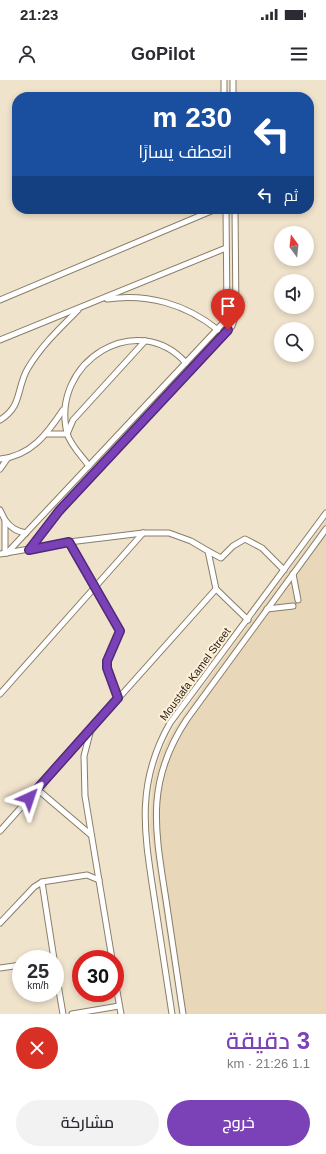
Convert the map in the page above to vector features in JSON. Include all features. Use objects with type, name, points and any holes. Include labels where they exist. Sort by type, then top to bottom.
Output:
[{"type":"street","points":[[224,80],[224,92]]},
{"type":"street","points":[[233,80],[233,92]]},
{"type":"street","points":[[0,300],[204,214]]},
{"type":"street","points":[[4,553],[26,533],[224,322],[227,313],[226,214]]},
{"type":"street","points":[[29,550],[59,511],[232,326],[236,315],[235,214]]},
{"type":"street","points":[[0,340],[226,248]]},
{"type":"street","points":[[97,301],[119,298],[141,298],[164,302],[185,309],[218,330]]},
{"type":"street","points":[[0,420],[9,415],[15,406],[27,370],[42,346],[80,307]]},
{"type":"street","points":[[0,459],[7,459],[15,456],[32,447],[48,434],[63,410],[69,386],[75,374],[94,355],[118,344],[145,341],[169,348],[186,363]]},
{"type":"street","points":[[67,434],[73,420],[145,341]]},
{"type":"street","points":[[63,410],[67,434],[89,466]]},
{"type":"street","points":[[48,434],[67,434]]},
{"type":"street","points":[[0,469],[7,459]]},
{"type":"street","points":[[0,510],[4,520],[10,527],[17,531],[26,533]]},
{"type":"street","name":"Moustafa Kamel Street","points":[[172,1014],[146,839],[144,804],[147,786],[158,747],[170,723],[326,513]]},
{"type":"street","points":[[4,520],[4,553]]},
{"type":"street","name":"Moustafa Kamel Street","points":[[183,1014],[156,837],[155,821],[158,786],[164,762],[174,739],[187,719],[326,529]]},
{"type":"street","points":[[4,553],[143,532],[169,533],[191,541],[222,558],[232,546],[245,540],[262,548],[284,570]]},
{"type":"street","points":[[0,694],[143,532]]},
{"type":"street","points":[[69,542],[120,631],[107,661],[107,668],[118,698]]},
{"type":"street","points":[[208,551],[216,589],[248,620]]},
{"type":"street","points":[[292,574],[298,600]]},
{"type":"street","points":[[275,583],[282,588]]},
{"type":"street","points":[[0,831],[216,589]]},
{"type":"street","points":[[270,589],[278,595]]},
{"type":"street","points":[[267,609],[293,606]]},
{"type":"street","points":[[91,728],[84,756],[84,796],[111,950]]},
{"type":"street","points":[[37,789],[91,835]]},
{"type":"street","points":[[146,839],[156,837]]},
{"type":"street","points":[[0,923],[34,887],[42,882],[86,874],[99,880]]},
{"type":"street","points":[[42,882],[53,950]]},
{"type":"street","points":[[0,968],[12,966]]},
{"type":"street","points":[[61,1002],[63,1014]]},
{"type":"street","points":[[118,1002],[120,1014]]},
{"type":"street","points":[[72,1014],[96,1012],[119,1006]]},
{"type":"shaded area","points":[[326,520],[326,1014],[179,1014],[150,826],[153,780],[161,752],[175,727],[212,674]]},
{"type":"route","points":[[29,798],[118,698],[107,668],[107,661],[120,631],[69,542],[29,550],[59,511],[228,330]]}]
